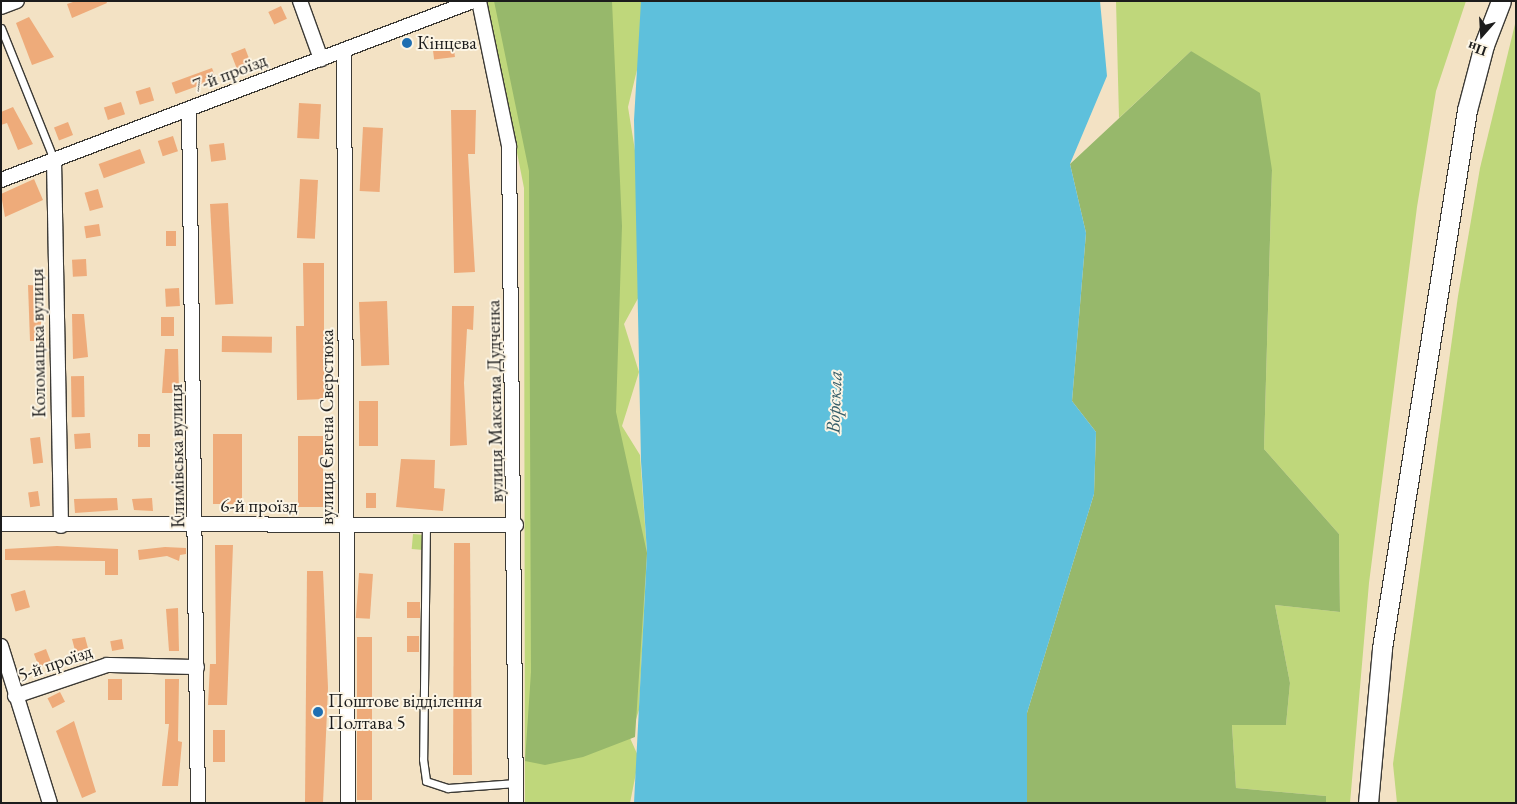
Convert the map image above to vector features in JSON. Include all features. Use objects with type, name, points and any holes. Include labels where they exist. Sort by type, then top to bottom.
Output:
[{"type":"main road","points":[[1368,803],[1382,648],[1467,110],[1484,45],[1501,1]]},
{"type":"street","points":[[1,7],[17,1]]},
{"type":"street","points":[[300,1],[321,59]]},
{"type":"street","name":"7-й проїзд","points":[[1,180],[473,1]]},
{"type":"street","name":"вулиця Максима Дудченка","points":[[479,1],[509,146],[516,525],[516,803]]},
{"type":"street","name":"вулиця Євгена Сверстюка","points":[[344,50],[348,803]]},
{"type":"street","name":"Климівська вулиця","points":[[189,109],[197,525],[198,803]]},
{"type":"street","name":"Коломацька вулиця","points":[[54,160],[61,526]]},
{"type":"street","name":"6-й проїзд","points":[[1,524],[61,526],[516,525]]},
{"type":"street","points":[[1,646],[15,696],[50,803]]},
{"type":"street","name":"5-й проїзд","points":[[15,696],[107,665],[197,667]]},
{"type":"lane","points":[[1,28],[54,160]]},
{"type":"lane","points":[[426,524],[423,759],[426,781],[448,788],[516,783]]},
{"type":"green space","points":[[487,1],[643,1],[644,41],[628,107],[641,188],[642,291],[624,324],[639,372],[622,426],[640,455],[647,553],[639,710],[630,738],[639,758],[630,803],[525,803],[524,188]]},
{"type":"green space","points":[[494,1],[612,1],[622,226],[616,412],[647,553],[635,737],[583,757],[545,765],[525,761],[531,672],[529,171]]},
{"type":"green space","points":[[1116,1],[1466,1],[1436,91],[1417,207],[1369,583],[1350,803],[1326,803],[1326,796],[1236,788],[1232,725],[1286,725],[1290,683],[1275,605],[1340,612],[1339,534],[1264,449],[1272,170],[1191,51],[1119,118]]},
{"type":"green space","points":[[1516,20],[1516,803],[1397,803],[1393,764],[1458,296],[1480,168]]},
{"type":"green space","points":[[1191,51],[1260,93],[1272,170],[1264,449],[1339,534],[1340,612],[1275,605],[1290,683],[1286,725],[1232,725],[1236,788],[1326,796],[1326,803],[1027,803],[1027,713],[1094,494],[1096,432],[1072,401],[1086,233],[1070,164]]},
{"type":"green space","points":[[413,534],[425,535],[424,550],[412,549]]},
{"type":"water","name":"Ворскла","points":[[641,1],[1100,1],[1107,76],[1070,164],[1086,233],[1072,401],[1096,432],[1094,494],[1027,713],[1027,803],[634,803],[647,553],[641,461],[634,120]]},
{"type":"building","points":[[76,1],[106,1],[107,3],[72,18],[67,4]]},
{"type":"building","points":[[281,6],[287,19],[274,25],[268,12]]},
{"type":"building","points":[[29,17],[54,57],[32,65],[16,23]]},
{"type":"building","points":[[453,41],[455,57],[434,59],[432,44]]},
{"type":"building","points":[[245,48],[251,64],[237,69],[231,53]]},
{"type":"building","points":[[212,68],[216,79],[176,94],[172,83]]},
{"type":"building","points":[[150,87],[154,100],[140,105],[136,91]]},
{"type":"building","points":[[121,102],[125,114],[108,120],[104,108]]},
{"type":"building","points":[[299,103],[321,104],[319,139],[297,138]]},
{"type":"building","points":[[13,107],[33,144],[18,150],[7,123],[1,125],[1,112]]},
{"type":"building","points":[[451,110],[476,110],[475,154],[468,154],[475,272],[454,273]]},
{"type":"building","points":[[68,122],[73,135],[59,140],[54,127]]},
{"type":"building","points":[[363,127],[383,128],[380,192],[360,191]]},
{"type":"building","points":[[173,136],[178,151],[163,156],[158,141]]},
{"type":"building","points":[[224,143],[226,160],[211,162],[209,145]]},
{"type":"building","points":[[140,149],[145,163],[104,178],[99,164]]},
{"type":"building","points":[[34,179],[43,200],[5,217],[1,194]]},
{"type":"building","points":[[300,179],[318,180],[315,239],[297,238]]},
{"type":"building","points":[[98,189],[103,207],[90,211],[85,193]]},
{"type":"building","points":[[228,203],[233,304],[215,305],[210,204]]},
{"type":"building","points":[[99,224],[101,236],[86,238],[84,226]]},
{"type":"building","points":[[166,231],[176,231],[176,246],[166,246]]},
{"type":"building","points":[[86,259],[87,276],[73,277],[72,260]]},
{"type":"building","points":[[303,263],[324,263],[324,399],[297,400],[296,326],[304,326]]},
{"type":"building","points":[[28,285],[43,286],[40,341],[30,341]]},
{"type":"building","points":[[179,288],[180,306],[166,307],[165,289]]},
{"type":"building","points":[[387,301],[389,365],[361,366],[359,302]]},
{"type":"building","points":[[452,306],[474,306],[473,330],[467,329],[464,383],[467,445],[450,446]]},
{"type":"building","points":[[72,314],[84,314],[88,357],[73,359]]},
{"type":"building","points":[[161,317],[174,317],[174,336],[161,336]]},
{"type":"building","points":[[222,336],[272,337],[272,353],[222,352]]},
{"type":"building","points":[[165,349],[178,349],[179,393],[162,393]]},
{"type":"building","points":[[71,376],[84,376],[85,417],[72,417]]},
{"type":"building","points":[[359,401],[378,401],[378,446],[359,446]]},
{"type":"building","points":[[90,433],[91,448],[75,449],[74,434]]},
{"type":"building","points":[[138,434],[150,434],[150,447],[138,447]]},
{"type":"building","points":[[213,434],[242,434],[242,504],[213,504]]},
{"type":"building","points":[[298,436],[323,436],[323,507],[298,507]]},
{"type":"building","points":[[40,437],[43,463],[33,464],[30,438]]},
{"type":"building","points":[[401,459],[435,460],[434,488],[445,489],[443,511],[396,507]]},
{"type":"building","points":[[38,491],[40,506],[30,507],[28,492]]},
{"type":"building","points":[[366,493],[376,493],[376,508],[366,508]]},
{"type":"building","points":[[117,498],[118,510],[75,513],[74,499]]},
{"type":"building","points":[[152,498],[153,511],[134,510],[132,499]]},
{"type":"building","points":[[454,543],[470,543],[472,775],[453,775]]},
{"type":"building","points":[[215,545],[233,545],[227,705],[208,705],[210,664],[216,664]]},
{"type":"building","points":[[57,546],[118,549],[118,575],[105,575],[105,561],[5,560],[5,549]]},
{"type":"building","points":[[165,547],[186,548],[186,554],[180,555],[179,561],[167,556],[139,560],[138,550]]},
{"type":"building","points":[[307,571],[323,571],[328,688],[323,803],[305,803]]},
{"type":"building","points":[[359,573],[373,574],[370,619],[356,618]]},
{"type":"building","points":[[25,590],[30,607],[16,611],[11,594]]},
{"type":"building","points":[[407,602],[420,602],[420,618],[407,618]]},
{"type":"building","points":[[178,608],[179,651],[169,651],[166,609]]},
{"type":"building","points":[[407,636],[419,636],[419,652],[407,652]]},
{"type":"building","points":[[85,637],[89,652],[76,654],[72,639]]},
{"type":"building","points":[[357,637],[372,637],[372,800],[357,800]]},
{"type":"building","points":[[122,639],[124,649],[112,651],[110,641]]},
{"type":"building","points":[[46,649],[51,662],[39,667],[34,654]]},
{"type":"building","points":[[108,679],[122,679],[122,700],[108,700]]},
{"type":"building","points":[[165,679],[179,679],[178,741],[182,742],[178,786],[162,786],[169,724],[165,724]]},
{"type":"building","points":[[60,692],[65,702],[53,708],[48,698]]},
{"type":"building","points":[[74,721],[96,792],[82,798],[56,731]]},
{"type":"building","points":[[213,730],[225,730],[225,762],[213,762]]},
{"type":"place","name":"Кінцева","points":[[407,43]]},
{"type":"place","name":"Поштове відділення Полтава 5","points":[[318,712]]}]
